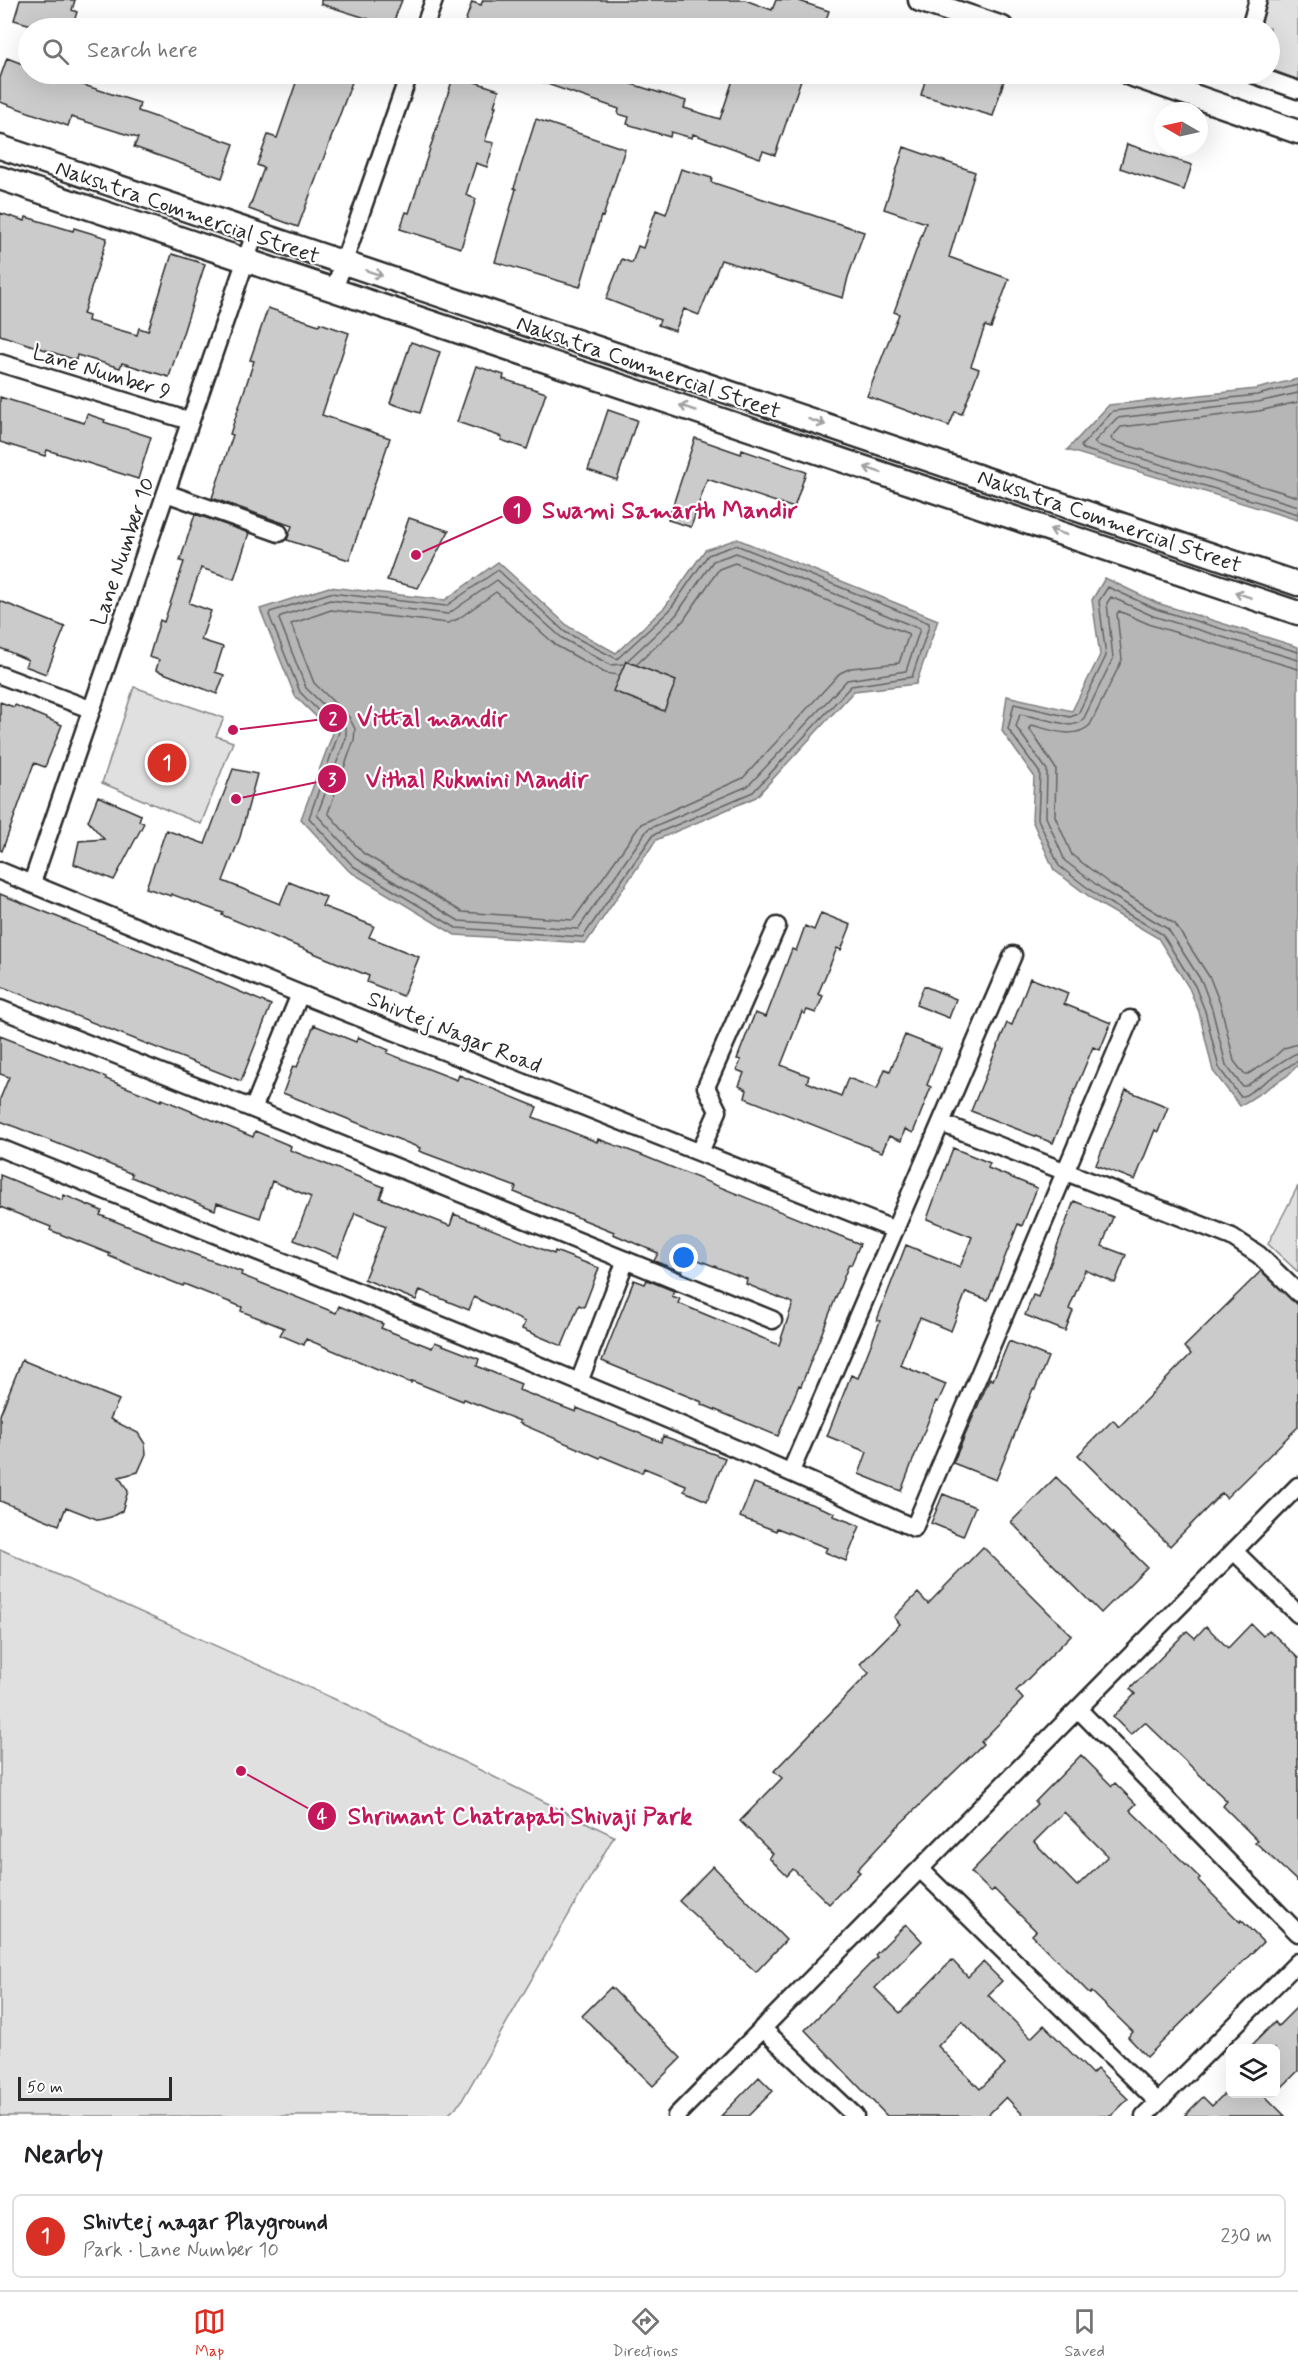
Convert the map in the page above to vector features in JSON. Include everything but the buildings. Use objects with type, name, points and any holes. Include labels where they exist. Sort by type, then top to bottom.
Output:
[{"type":"street","points":[[428,18],[434,0]]},
{"type":"street","points":[[922,0],[973,18]]},
{"type":"street","points":[[1253,18],[1258,0]]},
{"type":"street","points":[[334,290],[406,84]]},
{"type":"street","points":[[1159,84],[1298,132]]},
{"type":"street","points":[[1280,84],[1298,90]]},
{"type":"street","name":"Nakshtra Commercial Street","points":[[0,147],[1298,584]]},
{"type":"street","name":"Nakshtra Commercial Street","points":[[0,178],[1298,613]]},
{"type":"street","name":"Lane Number 10","points":[[32,884],[90,709],[255,233]]},
{"type":"street","name":"Lane Number 9","points":[[0,363],[190,422]]},
{"type":"street","points":[[166,493],[279,534]]},
{"type":"street","points":[[0,675],[90,709]]},
{"type":"street","name":"Shivtej Nagar Road","points":[[0,871],[895,1230]]},
{"type":"street","points":[[700,1152],[718,1111],[706,1087],[777,926]]},
{"type":"street","points":[[790,1471],[1013,955]]},
{"type":"street","points":[[253,1109],[300,993]]},
{"type":"street","points":[[0,1009],[773,1320]]},
{"type":"street","points":[[0,1148],[579,1382],[790,1471],[914,1528],[1130,1019]]},
{"type":"street","points":[[941,1123],[1232,1238],[1259,1255],[1298,1293]]},
{"type":"street","points":[[579,1382],[626,1260]]},
{"type":"street","points":[[676,2116],[1298,1486]]},
{"type":"street","points":[[1234,1551],[1298,1614]]},
{"type":"street","points":[[1078,1709],[1298,1933]]},
{"type":"street","points":[[920,1869],[1158,2102]]},
{"type":"street","points":[[1144,2116],[1298,1962]]},
{"type":"street","points":[[762,2028],[855,2116]]},
{"type":"shaded area","points":[[1267,0],[1298,0],[1298,80],[1280,73],[1280,18],[1261,18]]},
{"type":"shaded area","points":[[134,687],[224,718],[216,736],[233,742],[201,824],[102,783]]},
{"type":"shaded area","points":[[1298,1186],[1298,1272],[1268,1244]]},
{"type":"shaded area","points":[[0,1549],[350,1706],[614,1836],[461,2102],[447,2116],[0,2116]]},
{"type":"water","points":[[1298,379],[1298,520],[1067,450],[1109,405],[1256,389]]},
{"type":"water","points":[[737,539],[938,620],[916,684],[854,691],[756,797],[656,840],[586,943],[455,935],[349,871],[301,819],[333,733],[295,696],[260,609],[329,587],[445,600],[498,562],[569,627],[616,653],[665,607],[705,550]]},
{"type":"water","points":[[1105,578],[1157,603],[1298,647],[1298,1065],[1287,1076],[1240,1106],[1213,1071],[1199,1012],[1189,988],[1158,938],[1098,903],[1054,870],[1032,820],[1034,776],[1002,731],[1007,696],[1072,711],[1100,655],[1092,600]]},
{"type":"place","name":"Swami Samarth Mandir","points":[[416,555]]},
{"type":"place","name":"Vittal mandir","points":[[233,730]]},
{"type":"place","name":"Shivtej nagar Playground","points":[[167,763]]},
{"type":"place","name":"Vithal Rukmini Mandir","points":[[236,799]]},
{"type":"place","name":"Shrimant Chatrapati Shivaji Park","points":[[241,1771]]}]
